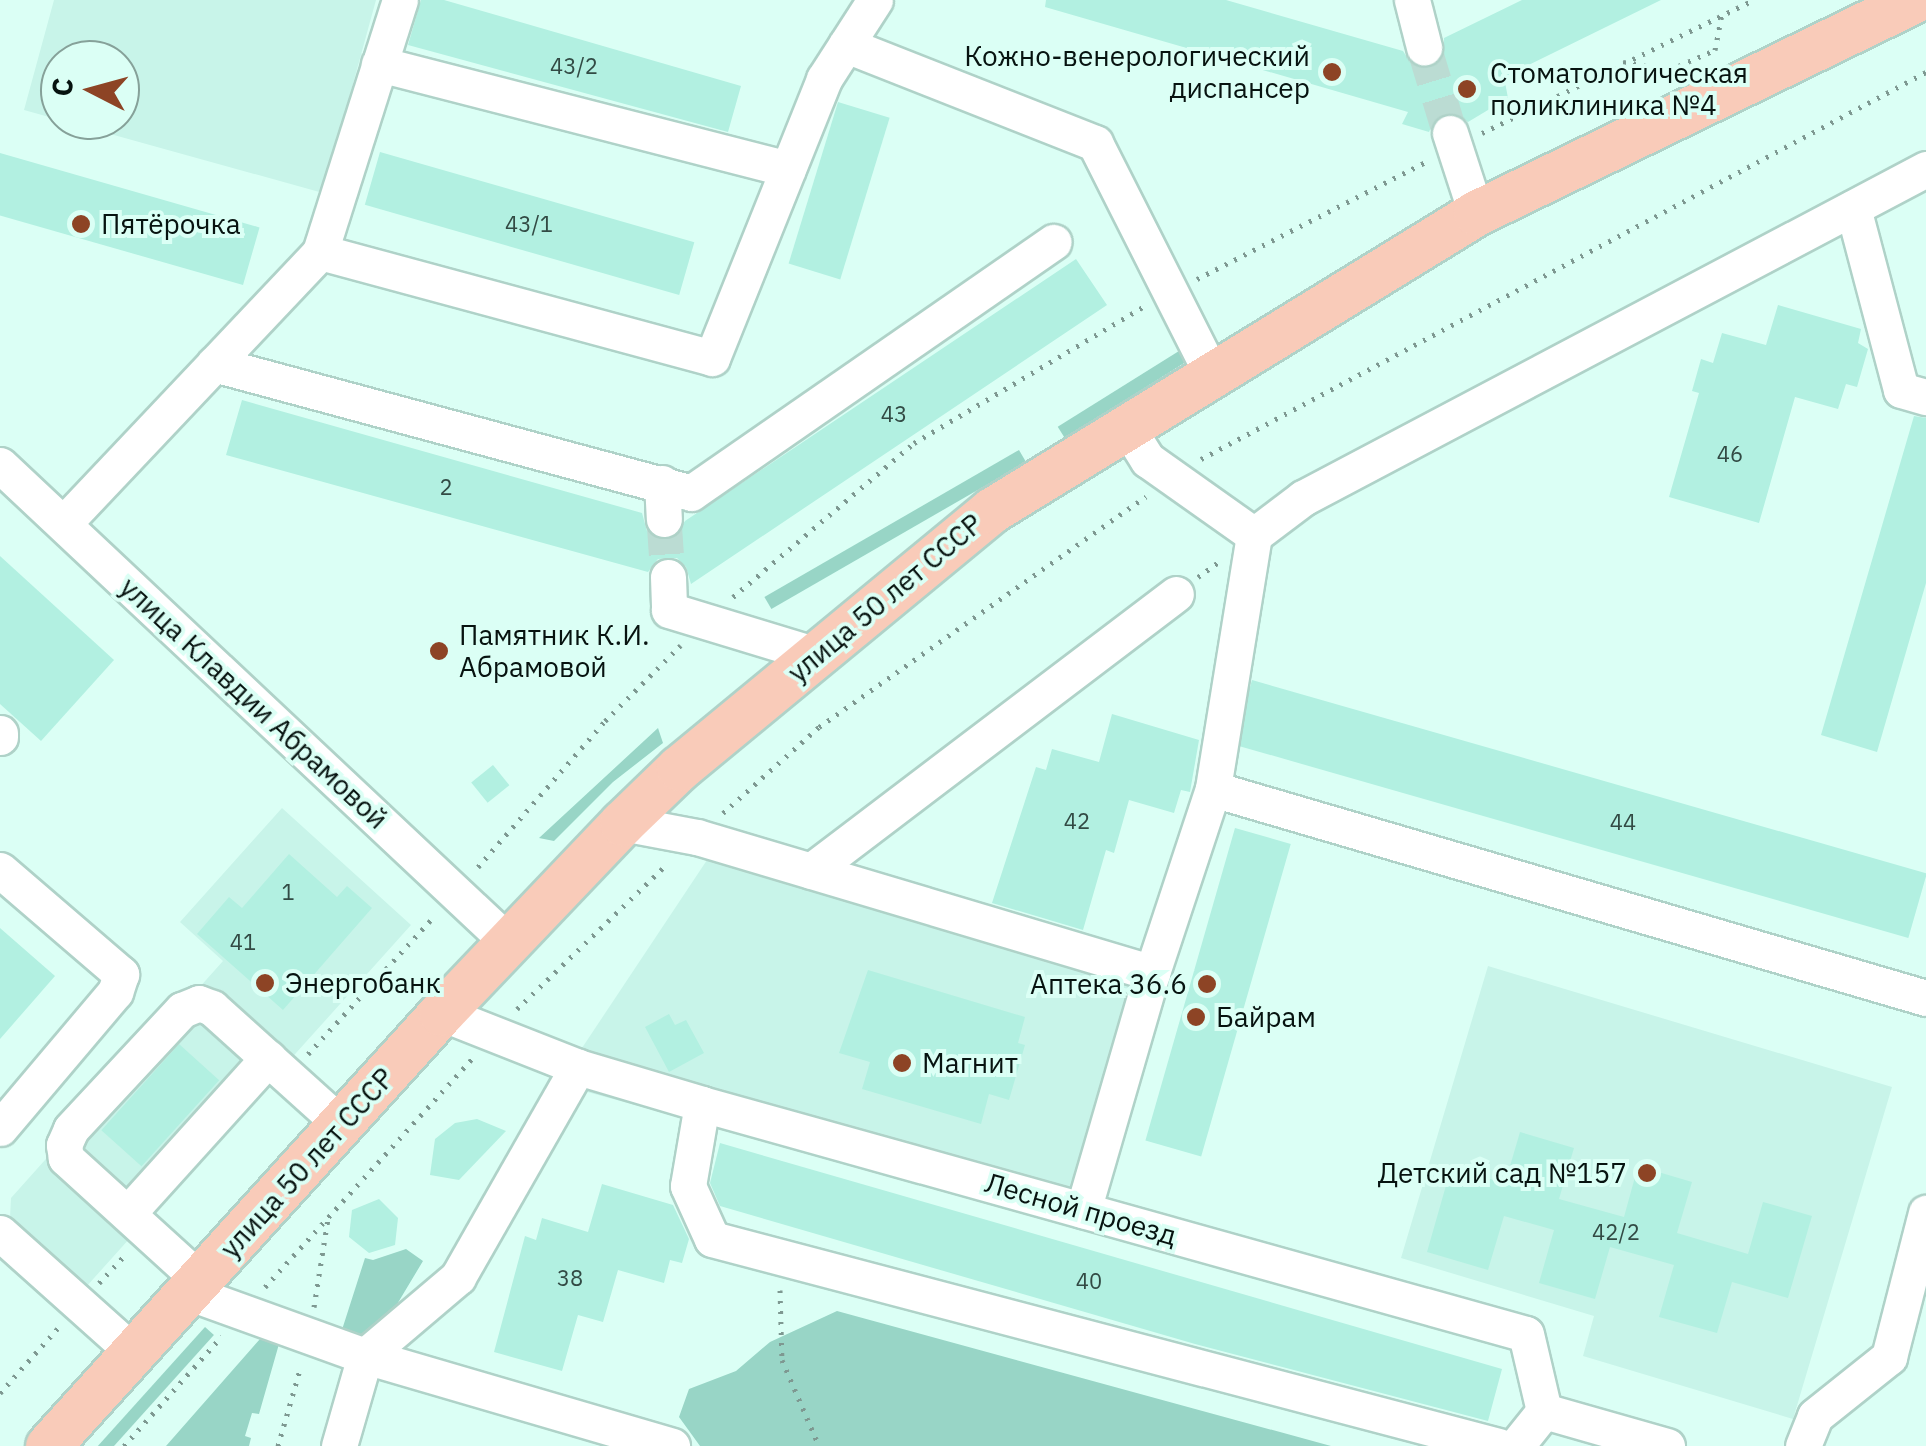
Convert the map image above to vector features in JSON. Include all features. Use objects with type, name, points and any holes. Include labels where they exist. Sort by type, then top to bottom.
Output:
[{"type":"main road","name":"улица 50 лет СССР","points":[[48,1446],[441,1013],[622,824],[680,768],[992,510],[1476,213],[1914,0]]},
{"type":"street","points":[[64,523],[320,252],[400,0]]},
{"type":"street","points":[[320,252],[712,358],[824,79],[876,0]]},
{"type":"street","points":[[1412,0],[1424,47]]},
{"type":"street","points":[[846,44],[1095,142],[1212,375]]},
{"type":"street","points":[[380,64],[788,169]]},
{"type":"street","points":[[1452,140],[1476,213]]},
{"type":"street","points":[[1083,1210],[1152,973],[1213,789],[1254,534],[1303,498],[1926,170]]},
{"type":"street","points":[[1853,208],[1901,390],[1926,398]]},
{"type":"street","points":[[214,364],[691,492],[1053,242]]},
{"type":"street","points":[[1127,427],[1148,460],[1254,534]]},
{"type":"street","name":"улица Клавдии Абрамовой","points":[[0,465],[508,942]]},
{"type":"street","points":[[662,483],[664,519]]},
{"type":"street","points":[[668,578],[669,610],[817,655]]},
{"type":"street","points":[[811,871],[1176,594]]},
{"type":"street","points":[[1213,789],[1926,998]]},
{"type":"street","points":[[622,824],[696,837],[1152,973]]},
{"type":"street","points":[[0,870],[122,974],[115,992],[0,1128]]},
{"type":"street","points":[[341,1124],[212,1008],[199,1003],[182,1010],[71,1129],[64,1145],[66,1158],[128,1213],[195,1286],[365,1356],[672,1446]]},
{"type":"street","name":"Лесной проезд","points":[[441,1013],[578,1067],[702,1104],[1526,1334],[1544,1411]]},
{"type":"street","points":[[128,1213],[268,1058]]},
{"type":"street","points":[[339,1446],[365,1356],[458,1277],[578,1067]]},
{"type":"street","points":[[702,1104],[688,1186],[712,1239],[1499,1446]]},
{"type":"street","points":[[1803,1446],[1815,1416],[1888,1357],[1926,1213]]},
{"type":"street","points":[[0,1232],[134,1352]]},
{"type":"street","points":[[1516,1446],[1544,1411],[1667,1446]]},
{"type":"path","points":[[478,868],[605,720],[706,620],[914,443],[1170,293],[1452,140],[1753,0]]},
{"type":"path","points":[[1622,62],[1669,70],[1714,50],[1722,15]]},
{"type":"path","points":[[819,727],[1172,477],[1789,141],[1926,72]]},
{"type":"path","points":[[278,1446],[310,1336],[328,1216]]},
{"type":"path","points":[[778,1257],[782,1360],[819,1446]]},
{"type":"shaded area","points":[[54,0],[376,0],[323,193],[132,140],[140,140],[140,40],[43,40]]},
{"type":"shaded area","points":[[40,51],[40,114],[24,110]]},
{"type":"shaded area","points":[[282,808],[411,925],[86,1287],[10,1218],[11,1198],[223,961],[180,922]]},
{"type":"shaded area","points":[[725,833],[1174,964],[1089,1229],[558,1084]]},
{"type":"shaded area","name":"Детский сад №157","points":[[1488,966],[1892,1087],[1793,1419],[1583,1356],[1594,1316],[1401,1258]]},
{"type":"green space","points":[[1179,351],[1186,362],[1065,438],[1058,427]]},
{"type":"green space","points":[[1019,450],[1026,462],[771,609],[764,597]]},
{"type":"green space","points":[[658,728],[663,743],[613,782],[554,841],[539,838]]},
{"type":"green space","points":[[406,1249],[423,1261],[375,1341],[340,1336],[365,1258],[373,1260]]},
{"type":"green space","points":[[837,1311],[1331,1446],[700,1446],[679,1417],[689,1389],[736,1371],[770,1342]]},
{"type":"green space","points":[[205,1327],[214,1335],[114,1446],[98,1446]]},
{"type":"green space","points":[[260,1339],[279,1344],[259,1414],[252,1413],[245,1436],[251,1438],[249,1446],[166,1446]]},
{"type":"building","points":[[421,0],[444,0],[741,86],[728,132],[408,45]]},
{"type":"building","points":[[1046,0],[1226,0],[1403,51],[1410,62],[1428,68],[1444,54],[1444,38],[1522,0],[1661,0],[1504,77],[1508,98],[1468,122],[1455,113],[1444,113],[1434,120],[1429,132],[1402,124],[1408,112],[1045,7]]},
{"type":"building","points":[[838,102],[890,118],[840,279],[789,264]]},
{"type":"building","points":[[380,152],[694,242],[679,295],[365,205]]},
{"type":"building","points":[[0,153],[260,227],[243,285],[0,215]]},
{"type":"building","points":[[1076,259],[1107,305],[691,584],[686,567],[677,558],[658,559],[648,572],[226,455],[242,400],[642,513],[647,531],[666,540],[676,536],[685,521]]},
{"type":"building","points":[[1778,305],[1861,329],[1858,343],[1868,349],[1857,387],[1846,384],[1838,409],[1795,397],[1759,523],[1669,497],[1699,393],[1692,391],[1701,359],[1713,363],[1722,333],[1766,345]]},
{"type":"building","points":[[1914,416],[1926,418],[1926,583],[1877,752],[1821,735]]},
{"type":"building","points":[[0,556],[114,660],[41,741],[0,704]]},
{"type":"building","points":[[1252,680],[1926,873],[1908,938],[1234,744]]},
{"type":"building","points":[[1112,714],[1199,740],[1190,792],[1181,790],[1174,813],[1129,800],[1114,853],[1106,850],[1083,930],[992,903],[1036,767],[1046,770],[1052,749],[1099,762]]},
{"type":"building","points":[[493,765],[509,785],[488,803],[471,783]]},
{"type":"building","points":[[1235,828],[1291,844],[1201,1156],[1145,1140]]},
{"type":"building","points":[[289,854],[337,897],[347,886],[372,908],[283,1010],[197,934],[229,897],[242,908]]},
{"type":"building","points":[[0,928],[55,976],[0,1039]]},
{"type":"building","points":[[868,970],[1025,1017],[1018,1043],[1025,1045],[1009,1100],[989,1094],[981,1124],[862,1089],[870,1062],[839,1053]]},
{"type":"building","points":[[669,1014],[675,1025],[686,1020],[704,1053],[669,1072],[645,1027]]},
{"type":"building","points":[[179,1044],[219,1080],[142,1166],[101,1130]]},
{"type":"building","points":[[477,1119],[506,1131],[459,1180],[430,1175],[435,1139],[455,1123]]},
{"type":"building","points":[[1520,1132],[1574,1148],[1559,1199],[1624,1217],[1638,1166],[1692,1182],[1677,1233],[1748,1254],[1763,1202],[1812,1216],[1788,1298],[1732,1282],[1717,1333],[1659,1317],[1674,1265],[1610,1247],[1595,1299],[1539,1283],[1554,1230],[1504,1216],[1488,1270],[1427,1252],[1451,1168],[1505,1183]]},
{"type":"building","points":[[720,1143],[1502,1369],[1488,1421],[1195,1344],[720,1206],[710,1183]]},
{"type":"building","points":[[602,1184],[673,1205],[689,1239],[682,1263],[670,1260],[664,1283],[618,1270],[603,1322],[578,1315],[562,1371],[494,1352],[525,1236],[536,1240],[542,1218],[588,1232]]},
{"type":"building","points":[[379,1199],[398,1218],[395,1245],[369,1253],[349,1237],[352,1210]]},
{"type":"tunnel","points":[[1424,47],[1450,133]]},
{"type":"tunnel","points":[[664,519],[668,577]]},
{"type":"place","name":"Кожно-венерологический диспансер","points":[[1332,72]]},
{"type":"place","name":"Стоматологическая поликлиника №4","points":[[1467,89]]},
{"type":"place","name":"Пятёрочка","points":[[81,224]]},
{"type":"place","name":"Памятник К.И. Абрамовой","points":[[439,651]]},
{"type":"place","name":"Энергобанк","points":[[265,983]]},
{"type":"place","name":"Аптека 36.6","points":[[1207,984]]},
{"type":"place","name":"Байрам","points":[[1196,1017]]},
{"type":"place","name":"Магнит","points":[[902,1063]]},
{"type":"place","name":"Детский сад №157","points":[[1647,1173]]}]
